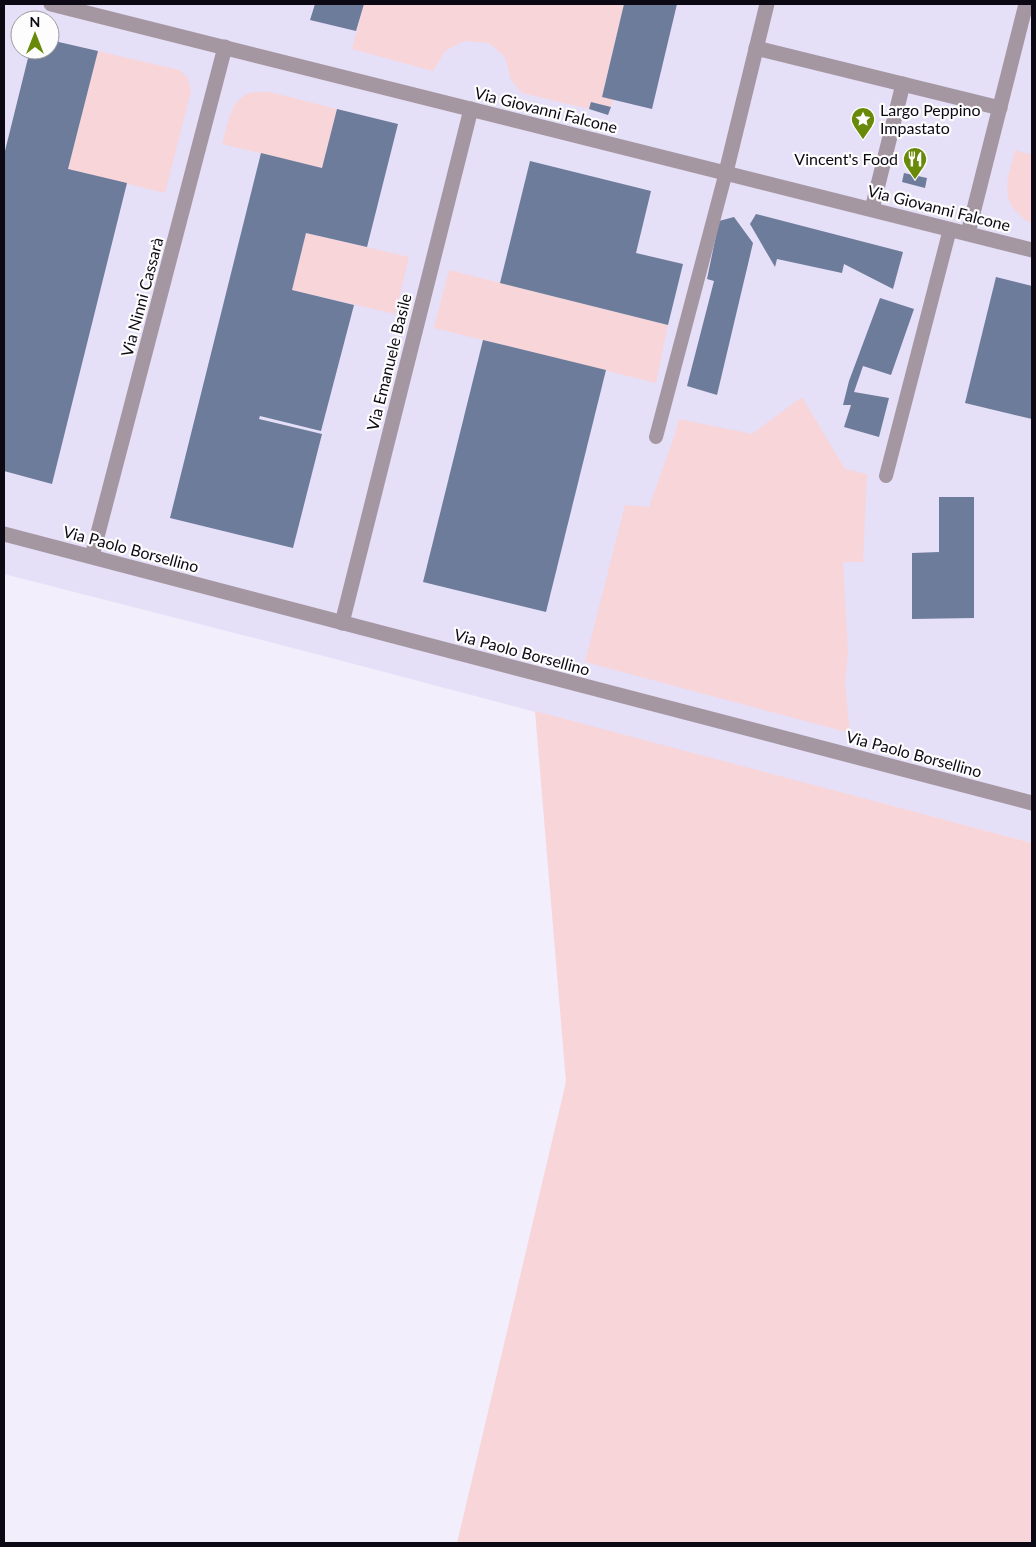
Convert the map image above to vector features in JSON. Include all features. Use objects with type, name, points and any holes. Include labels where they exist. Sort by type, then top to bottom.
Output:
[{"type":"street","name":"Via Giovanni Falcone","points":[[51,4],[1032,250]]},
{"type":"street","points":[[726,172],[767,4]]},
{"type":"street","points":[[968,234],[1026,4]]},
{"type":"street","name":"Via Ninni Cassarà","points":[[92,556],[225,47]]},
{"type":"street","points":[[756,48],[1000,108]]},
{"type":"street","points":[[872,209],[903,84]]},
{"type":"street","name":"Via Emanuele Basile","points":[[342,623],[471,109]]},
{"type":"street","name":"Via Paolo Borsellino","points":[[4,534],[1032,803]]},
{"type":"lane","points":[[656,437],[726,172]]},
{"type":"lane","points":[[886,476],[950,229]]},
{"type":"shaded area","points":[[4,4],[1032,4],[1032,843],[320,655],[4,574]]},
{"type":"shaded area","points":[[364,4],[624,4],[602,96],[613,99],[611,107],[592,102],[589,109],[522,93],[511,80],[505,57],[489,43],[464,41],[445,51],[433,71],[352,49]]},
{"type":"shaded area","points":[[98,51],[179,70],[188,78],[191,91],[165,193],[68,169]]},
{"type":"shaded area","points":[[270,92],[337,109],[322,168],[222,144],[230,114],[238,101],[250,93]]},
{"type":"shaded area","points":[[1015,150],[1032,155],[1032,223],[1026,220],[1013,207],[1007,192]]},
{"type":"shaded area","points":[[306,233],[409,257],[395,314],[292,290]]},
{"type":"shaded area","points":[[449,270],[668,325],[656,383],[434,328]]},
{"type":"shaded area","points":[[802,397],[845,469],[867,474],[863,562],[843,562],[848,653],[845,683],[850,733],[585,662],[625,505],[649,507],[679,419],[752,434]]},
{"type":"shaded area","points":[[535,711],[1032,843],[1032,1543],[457,1543],[566,1082]]},
{"type":"building","points":[[315,4],[364,4],[356,31],[310,20]]},
{"type":"building","points":[[624,4],[677,4],[652,109],[602,97]]},
{"type":"building","points":[[60,42],[98,51],[68,169],[127,183],[52,484],[4,471],[4,155],[28,60],[60,60]]},
{"type":"building","points":[[591,102],[611,107],[608,115],[589,109]]},
{"type":"building","points":[[337,109],[398,124],[367,247],[306,233],[292,290],[354,305],[321,431],[260,416],[259,419],[322,434],[293,548],[170,518],[261,153],[322,168]]},
{"type":"building","points":[[530,161],[651,191],[636,253],[683,264],[668,325],[500,283]]},
{"type":"building","name":"Vincent's Food","points":[[904,173],[927,178],[925,188],[902,182]]},
{"type":"building","points":[[756,214],[903,252],[893,289],[844,264],[842,273],[777,259],[775,267],[750,224]]},
{"type":"building","points":[[734,217],[753,243],[717,395],[687,386],[714,281],[707,279],[719,221]]},
{"type":"building","points":[[996,277],[1032,286],[1032,419],[965,403]]},
{"type":"building","points":[[880,298],[914,309],[891,375],[863,366],[854,392],[889,398],[879,437],[844,427],[851,405],[843,405],[849,381]]},
{"type":"building","points":[[483,340],[606,370],[546,612],[423,582]]},
{"type":"building","points":[[939,497],[974,497],[974,618],[912,619],[912,553],[939,552]]},
{"type":"place","name":"Largo Peppino Impastato","points":[[863,140]]},
{"type":"place","name":"Vincent's Food","points":[[915,180]]}]
